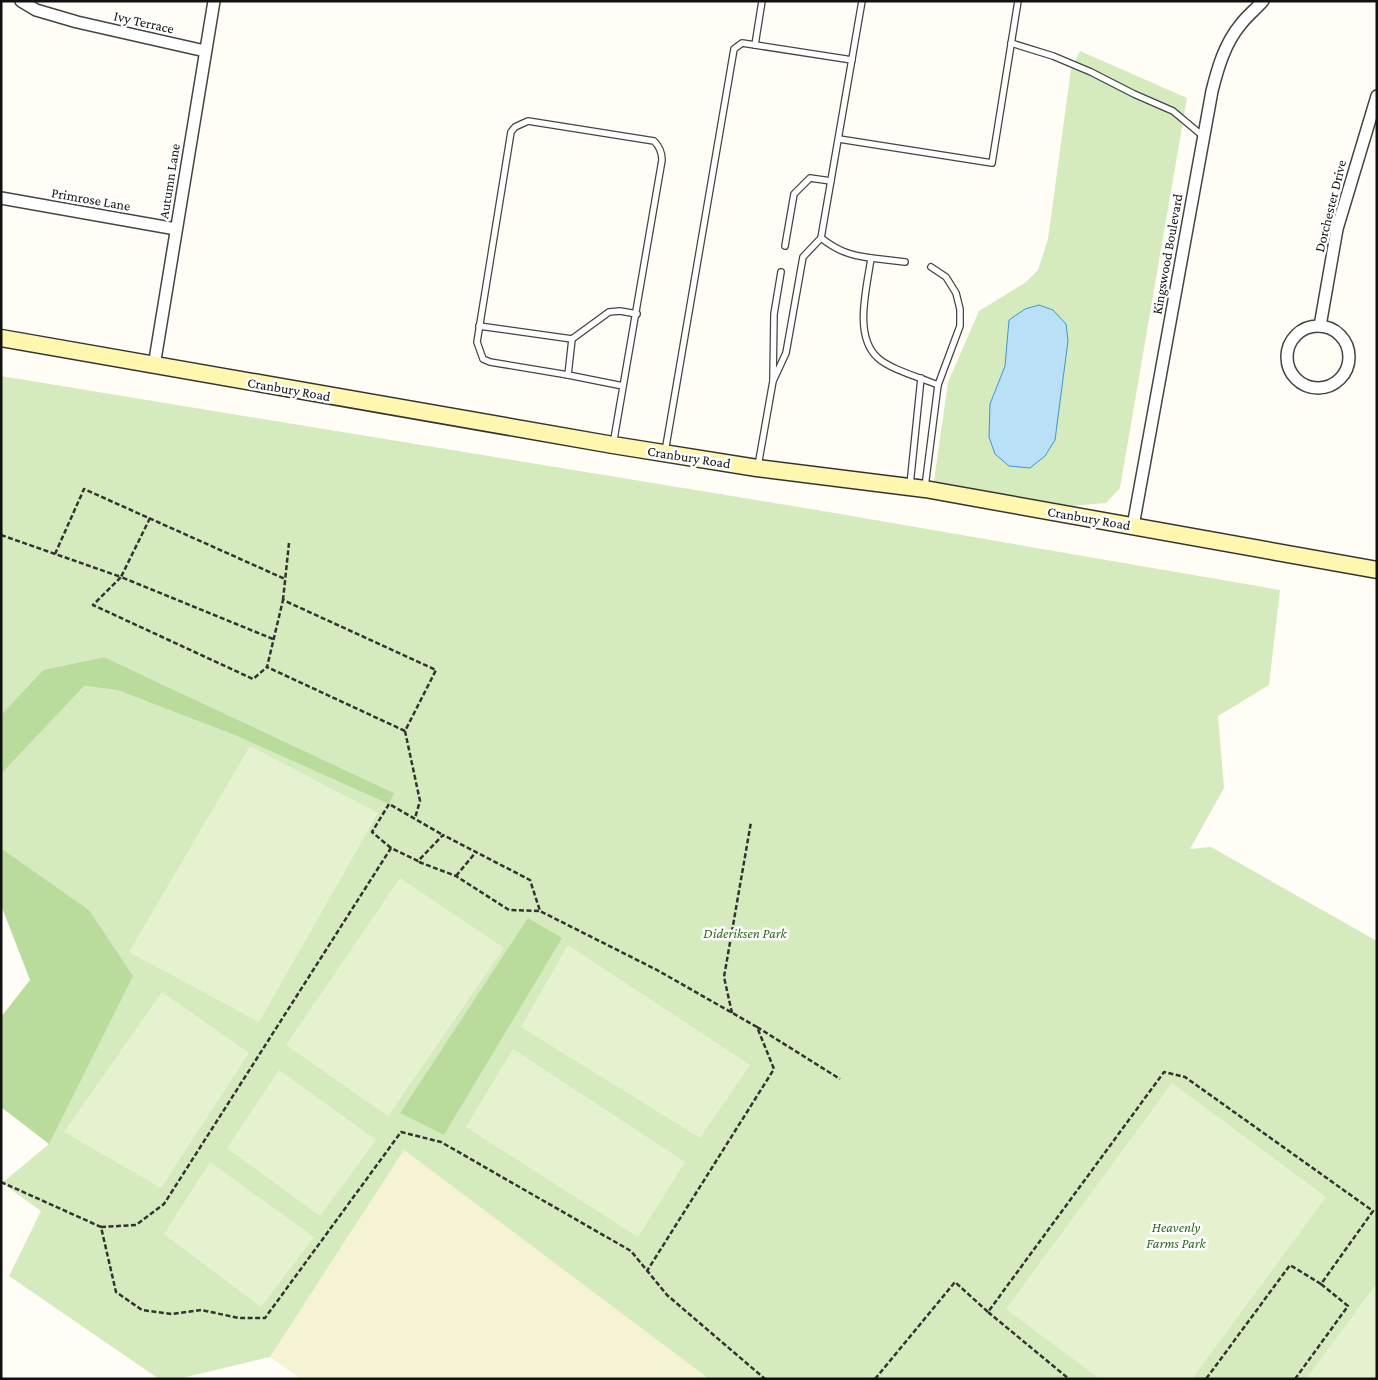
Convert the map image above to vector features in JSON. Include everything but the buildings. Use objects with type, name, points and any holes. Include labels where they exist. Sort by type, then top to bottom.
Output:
[{"type":"main road","name":"Cranbury Road","points":[[1,338],[665,454],[757,468],[917,488],[1377,570]]},
{"type":"street","name":"Ivy Terrace","points":[[21,1],[36,10],[77,22],[205,51]]},
{"type":"street","name":"Autumn Lane","points":[[154,366],[214,1]]},
{"type":"street","name":"Kingswood Boulevard","points":[[1133,526],[1218,69],[1226,48],[1240,25],[1263,1]]},
{"type":"street","name":"Dorchester Drive","points":[[1320,326],[1337,229],[1377,96]]},
{"type":"street","name":"Primrose Lane","points":[[1,198],[176,229]]},
{"type":"street","points":[[1320,326],[1340,335],[1346,343],[1349,352],[1349,362],[1346,371],[1332,385],[1323,388],[1313,388],[1304,385],[1290,371],[1287,362],[1288,352],[1296,335],[1304,330],[1320,326]]},
{"type":"lane","points":[[755,45],[762,1]]},
{"type":"lane","points":[[774,382],[786,353],[803,257],[821,238],[862,1]]},
{"type":"lane","points":[[839,139],[992,163],[1018,1]]},
{"type":"lane","points":[[665,454],[734,49],[742,43],[852,60]]},
{"type":"lane","points":[[1011,43],[1053,56],[1173,111],[1204,137]]},
{"type":"lane","points":[[613,445],[637,314],[662,152],[654,141],[528,121],[520,123],[511,132],[476,342],[483,359],[490,362],[623,386]]},
{"type":"lane","points":[[785,246],[794,194],[810,178],[831,181]]},
{"type":"lane","points":[[821,238],[835,248],[850,255],[905,262]]},
{"type":"lane","points":[[871,258],[863,324],[866,342],[878,358],[899,370],[938,385]]},
{"type":"lane","points":[[917,488],[938,385],[960,326],[960,309],[956,293],[946,277],[931,267]]},
{"type":"lane","points":[[757,468],[774,382],[774,314],[781,272]]},
{"type":"lane","points":[[479,326],[572,339],[609,312],[620,311],[637,314]]},
{"type":"lane","points":[[568,375],[572,339]]},
{"type":"lane","points":[[917,488],[921,378]]},
{"type":"path","points":[[55,554],[84,489],[285,579]]},
{"type":"path","points":[[150,518],[121,577],[93,605],[253,679],[267,667],[283,600],[289,543]]},
{"type":"path","points":[[1,536],[121,577],[273,639]]},
{"type":"path","points":[[283,600],[436,670],[405,731],[420,801],[415,818]]},
{"type":"path","points":[[267,667],[405,731]]},
{"type":"path","points":[[540,911],[530,880],[443,835],[389,804],[372,832],[390,848],[456,876],[509,910],[540,911],[657,970],[757,1027],[840,1079]]},
{"type":"path","points":[[732,1013],[724,977],[751,822]]},
{"type":"path","points":[[418,861],[443,835]]},
{"type":"path","points":[[1,1182],[101,1227],[136,1224],[164,1204],[390,848]]},
{"type":"path","points":[[456,876],[476,852]]},
{"type":"path","points":[[648,1271],[774,1069],[757,1027]]},
{"type":"path","points":[[988,1312],[1164,1072],[1185,1077],[1377,1214]]},
{"type":"path","points":[[101,1227],[116,1292],[142,1310],[172,1314],[201,1310],[239,1318],[265,1318],[401,1132],[441,1142],[631,1251],[667,1295],[765,1379]]},
{"type":"path","points":[[1321,1284],[1373,1211]]},
{"type":"path","points":[[1206,1379],[1290,1265],[1321,1284],[1348,1306],[1295,1379]]},
{"type":"path","points":[[875,1379],[955,1282],[1069,1379]]},
{"type":"shaded area","points":[[404,1150],[709,1379],[301,1379],[270,1357]]},
{"type":"green space","points":[[1080,51],[1187,98],[1120,488],[1106,503],[1071,506],[934,481],[948,382],[979,311],[1026,282],[1038,270],[1048,239],[1071,69]]},
{"type":"green space","name":"Dideriksen Park","points":[[1,376],[817,510],[1280,590],[1269,685],[1218,716],[1224,788],[1190,849],[1211,847],[1377,941],[1377,1379],[709,1379],[404,1150],[270,1357],[178,1379],[159,1379],[9,1276],[41,1211],[2,1183],[49,1144],[89,910],[1,848],[1,774],[83,686],[117,690],[394,793],[104,657],[43,670],[1,715]]},
{"type":"green space","points":[[104,657],[394,793],[389,804],[237,736],[117,690],[84,686],[1,774],[1,715],[43,670]]},
{"type":"green space","points":[[250,746],[378,813],[259,1022],[129,952]]},
{"type":"green space","points":[[1,848],[89,910],[133,976],[49,1144],[1,1107],[1,1017],[30,980],[1,905]]},
{"type":"green space","points":[[400,878],[504,948],[388,1116],[286,1045]]},
{"type":"green space","points":[[528,918],[562,938],[444,1135],[400,1113]]},
{"type":"green space","points":[[568,945],[750,1065],[700,1138],[521,1027]]},
{"type":"green space","points":[[162,992],[249,1053],[161,1188],[64,1132]]},
{"type":"green space","points":[[513,1049],[685,1162],[638,1237],[466,1127]]},
{"type":"green space","points":[[279,1070],[376,1140],[320,1216],[227,1148]]},
{"type":"green space","name":"Heavenly Farms Park","points":[[1172,1083],[1326,1197],[1192,1379],[1100,1379],[1006,1309]]},
{"type":"green space","points":[[210,1162],[314,1237],[261,1307],[164,1234]]},
{"type":"green space","points":[[1377,1283],[1377,1379],[1306,1379]]},
{"type":"water","points":[[1039,305],[1053,310],[1066,324],[1068,341],[1055,440],[1045,456],[1030,468],[1009,466],[995,454],[989,437],[990,404],[1005,366],[1009,320],[1025,309]]}]
